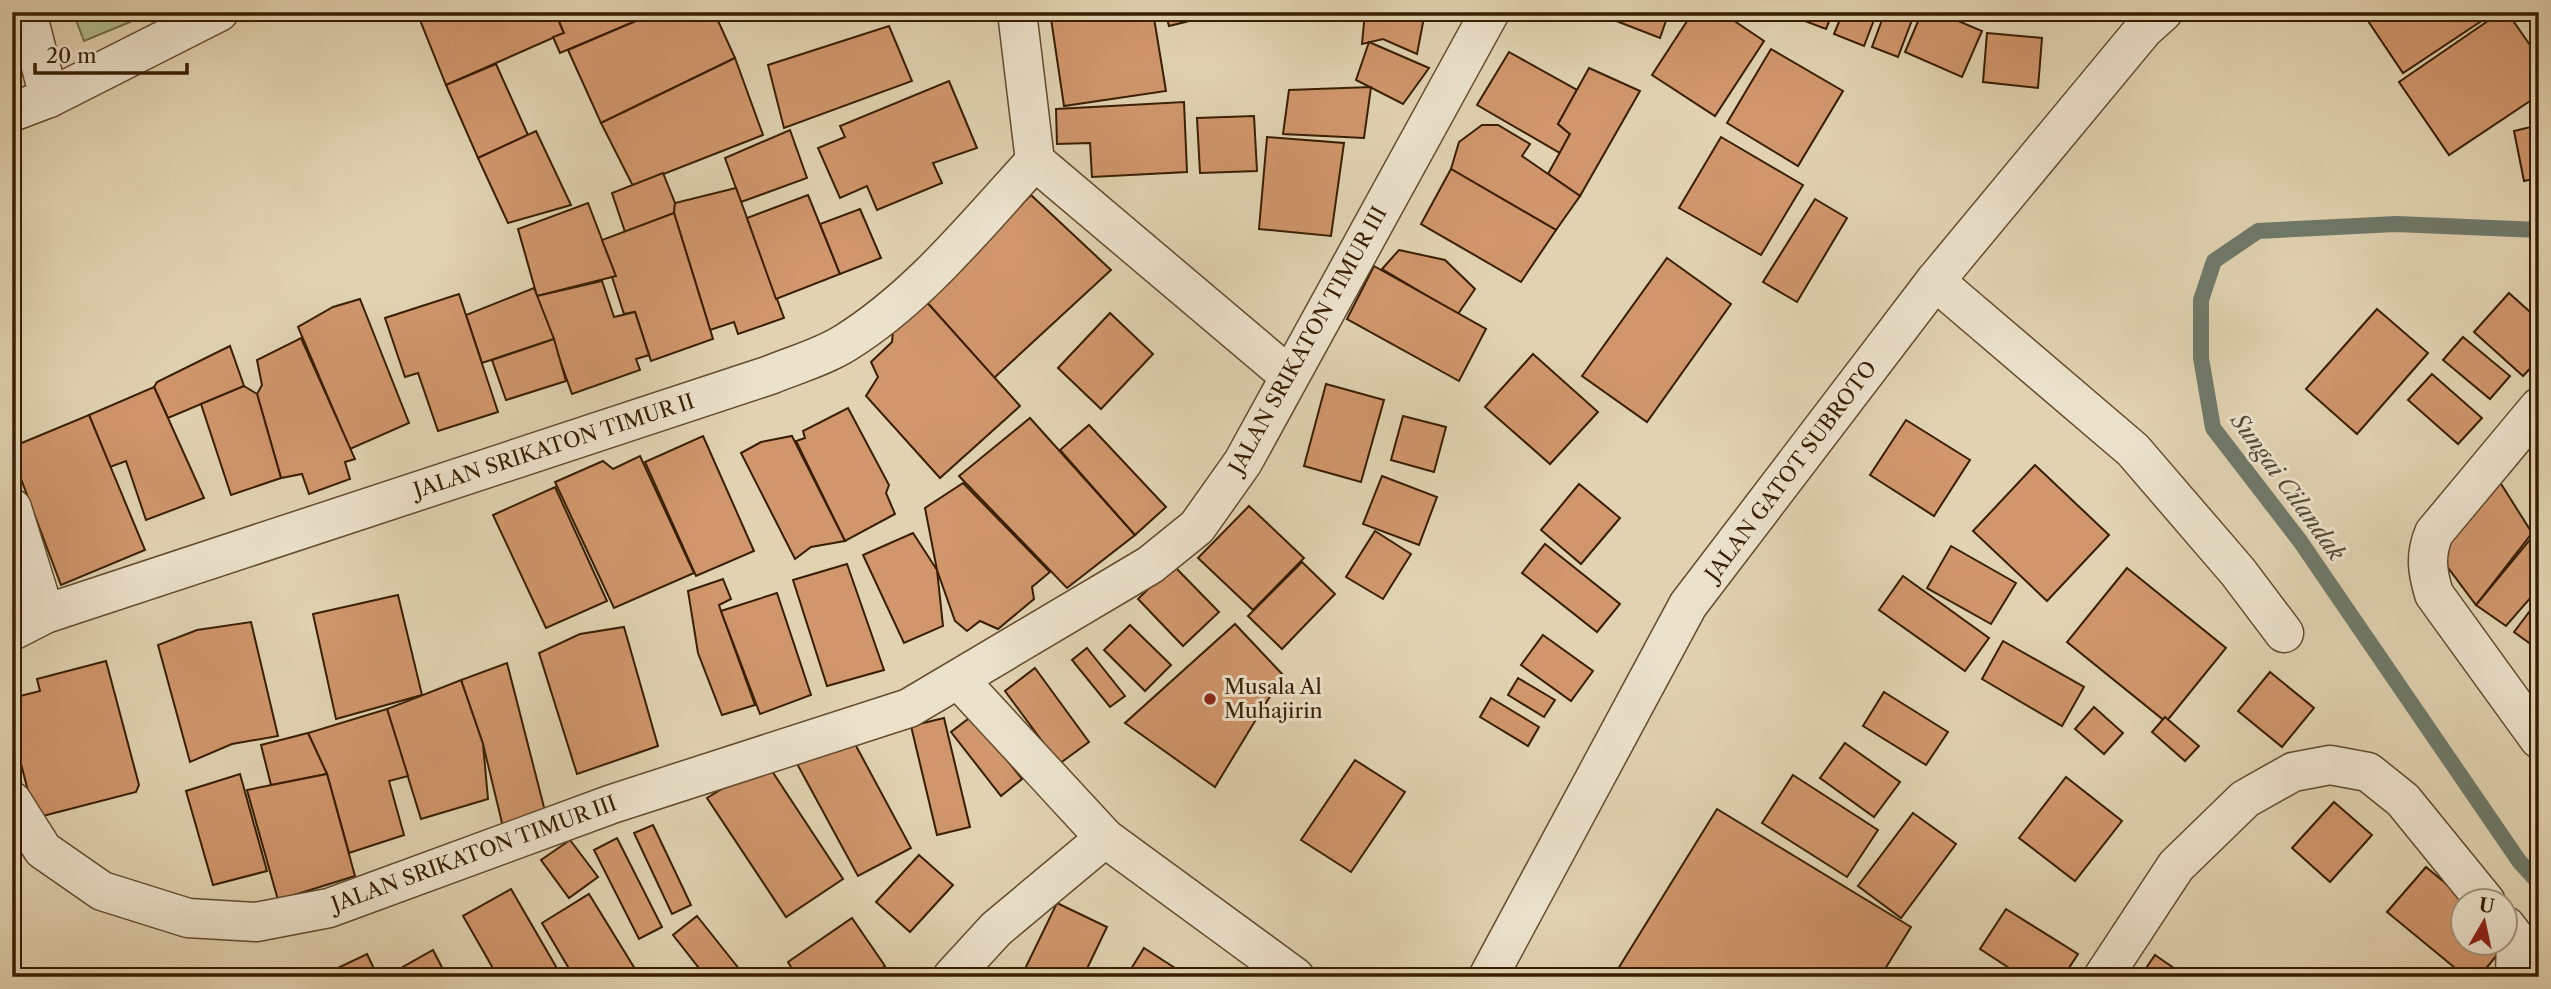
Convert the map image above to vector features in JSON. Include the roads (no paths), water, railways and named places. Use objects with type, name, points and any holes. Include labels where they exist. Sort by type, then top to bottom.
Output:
[{"type":"street","points":[[26,12],[49,98]]},
{"type":"street","points":[[12,112],[49,98],[219,12]]},
{"type":"street","points":[[1017,12],[1035,161],[1288,375]]},
{"type":"street","name":"JALAN SRIKATON TIMUR III","points":[[12,801],[43,849],[103,891],[188,918],[256,922],[329,908],[611,804],[909,708],[960,681],[1150,565],[1197,527],[1243,463],[1288,375],[1490,12]]},
{"type":"street","name":"JALAN GATOT SUBROTO","points":[[1488,977],[1688,605],[1935,281],[2144,29],[2163,12]]},
{"type":"street","name":"JALAN SRIKATON TIMUR II","points":[[12,631],[45,614],[770,375],[843,344],[897,304],[961,241],[1035,161]]},
{"type":"street","points":[[1935,281],[2133,450],[2238,572],[2284,633]]},
{"type":"street","points":[[2539,407],[2434,533],[2427,550],[2428,572],[2434,594],[2539,738]]},
{"type":"street","points":[[12,509],[45,614]]},
{"type":"street","points":[[960,681],[1105,838],[1295,977]]},
{"type":"street","points":[[2103,977],[2176,866],[2245,799],[2293,772],[2330,765],[2368,772],[2403,800],[2475,888]]},
{"type":"street","points":[[952,977],[996,929],[1105,838]]},
{"type":"street","points":[[2515,977],[2516,958]]},
{"type":"waterway","name":"Sungai Cilandak","points":[[2539,230],[2396,224],[2258,231],[2214,261],[2201,300],[2201,358],[2213,428],[2300,541],[2519,861],[2539,883]]},
{"type":"place","name":"Musala Al Muhajirin","points":[[1210,699]]}]
